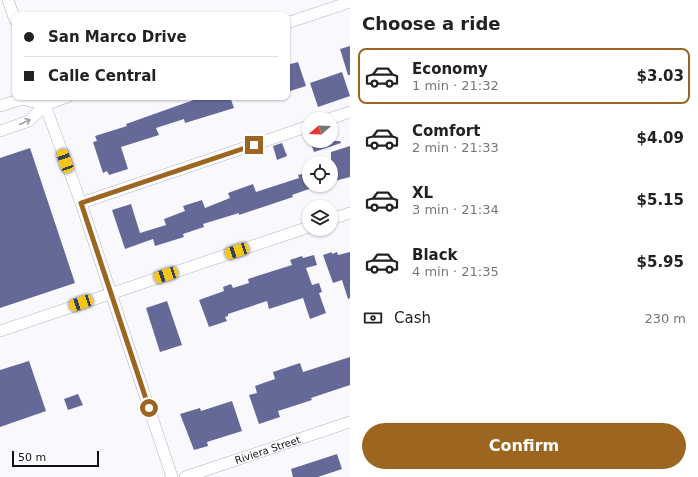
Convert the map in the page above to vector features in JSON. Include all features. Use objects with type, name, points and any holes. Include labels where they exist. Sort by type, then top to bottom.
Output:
[{"type":"street","points":[[8,0],[12,12]]},
{"type":"street","points":[[290,22],[350,2]]},
{"type":"street","points":[[0,106],[16,100]]},
{"type":"street","points":[[0,131],[29,121],[44,101]]},
{"type":"street","points":[[44,101],[81,203],[172,477]]},
{"type":"street","points":[[338,116],[350,112]]},
{"type":"street","points":[[81,203],[302,128]]},
{"type":"street","points":[[338,217],[350,213]]},
{"type":"street","points":[[0,331],[302,229]]},
{"type":"street","name":"Riviera Street","points":[[185,477],[350,422]]},
{"type":"building","points":[[350,46],[350,75],[348,75],[340,49]]},
{"type":"building","points":[[298,62],[306,86],[290,91],[290,64]]},
{"type":"building","points":[[342,72],[350,96],[318,107],[310,83]]},
{"type":"building","points":[[194,100],[231,100],[234,108],[185,123],[184,119],[156,128],[159,135],[121,147],[128,169],[109,175],[107,171],[103,173],[93,142],[97,141],[95,136],[127,126],[126,124]]},
{"type":"building","points":[[282,143],[287,156],[277,160],[273,146]]},
{"type":"building","points":[[350,146],[350,177],[338,180],[338,156],[331,156],[331,152]]},
{"type":"building","points":[[30,148],[75,283],[0,308],[0,158]]},
{"type":"building","points":[[313,148],[326,148],[314,152]]},
{"type":"building","points":[[302,174],[302,191],[292,195],[293,197],[239,215],[239,213],[203,224],[204,227],[183,234],[184,237],[155,246],[153,239],[125,249],[112,210],[131,204],[140,233],[166,225],[164,219],[185,211],[183,206],[202,200],[205,208],[230,198],[228,193],[253,184],[256,192],[299,178],[298,175]]},
{"type":"building","points":[[332,252],[332,254],[337,252],[338,255],[350,252],[350,298],[348,299],[342,280],[333,283],[323,255]]},
{"type":"building","points":[[314,255],[317,265],[306,268],[312,285],[319,283],[322,292],[319,293],[326,313],[310,319],[303,298],[269,309],[267,301],[228,314],[228,316],[225,317],[227,321],[209,327],[199,300],[224,291],[223,287],[231,284],[233,288],[249,283],[248,279],[292,265],[290,260],[302,256],[303,258]]},
{"type":"building","points":[[167,301],[182,345],[160,352],[146,308]]},
{"type":"building","points":[[350,357],[350,385],[311,398],[312,400],[278,411],[280,417],[259,424],[249,395],[257,393],[255,386],[275,379],[273,372],[300,363],[303,372]]},
{"type":"building","points":[[29,361],[46,411],[0,427],[0,370]]},
{"type":"building","points":[[78,394],[83,405],[68,410],[64,399]]},
{"type":"building","points":[[232,401],[242,431],[207,442],[208,446],[194,450],[180,414],[200,408],[201,411]]},
{"type":"building","points":[[337,454],[342,469],[318,477],[293,477],[291,469]]},
{"type":"route","points":[[149,408],[81,203],[254,145]]}]
